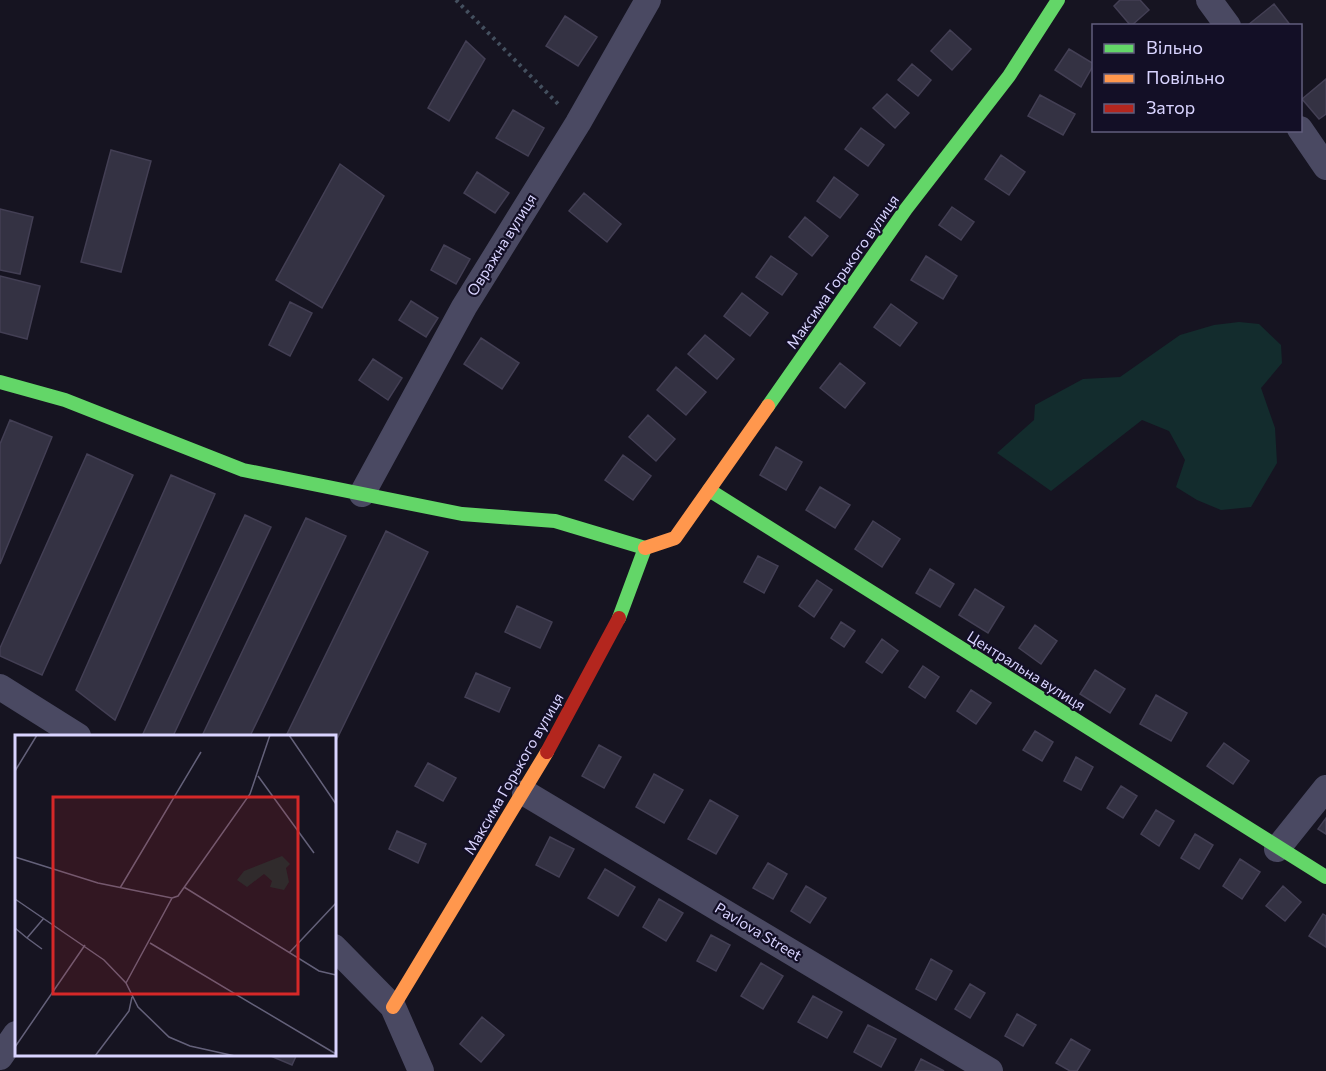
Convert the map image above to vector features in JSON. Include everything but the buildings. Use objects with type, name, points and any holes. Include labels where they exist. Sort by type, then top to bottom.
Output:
[{"type":"street","name":"Овражна вулиця","points":[[362,494],[464,307],[578,123],[648,0]]},
{"type":"street","name":"Максима Горького вулиця","points":[[393,1007],[525,793],[616,627],[645,548],[675,538],[906,209],[1009,76],[1058,0]]},
{"type":"street","points":[[1209,0],[1227,24]]},
{"type":"street","points":[[1302,132],[1326,167]]},
{"type":"street","points":[[0,382],[65,399],[243,470],[462,514],[555,521],[645,548]]},
{"type":"street","name":"Центральна вулиця","points":[[709,490],[1277,849],[1326,877]]},
{"type":"street","points":[[0,687],[76,735]]},
{"type":"street","points":[[1277,849],[1326,788]]},
{"type":"street","name":"Pavlova Street","points":[[525,793],[990,1071]]},
{"type":"street","points":[[336,949],[393,1007],[420,1071]]},
{"type":"street","points":[[0,1058],[15,1036]]},
{"type":"path","points":[[456,0],[578,123]]},
{"type":"green space","points":[[1239,322],[1259,324],[1281,345],[1282,363],[1261,388],[1275,428],[1277,463],[1251,507],[1221,510],[1197,500],[1176,487],[1185,460],[1169,431],[1142,420],[1051,491],[997,453],[1034,420],[1035,405],[1083,379],[1120,377],[1180,335],[1214,325]]},
{"type":"traffic: fast","points":[[768,406],[906,209],[1009,76],[1058,0]]},
{"type":"traffic: fast","points":[[0,382],[65,400],[243,470],[462,514],[555,521],[645,548],[619,618]]},
{"type":"traffic: fast","points":[[709,490],[1326,877]]},
{"type":"traffic: slow","points":[[645,548],[675,538],[768,406]]},
{"type":"traffic: slow","points":[[393,1007],[547,752]]},
{"type":"traffic: jam","points":[[547,752],[619,618]]}]
